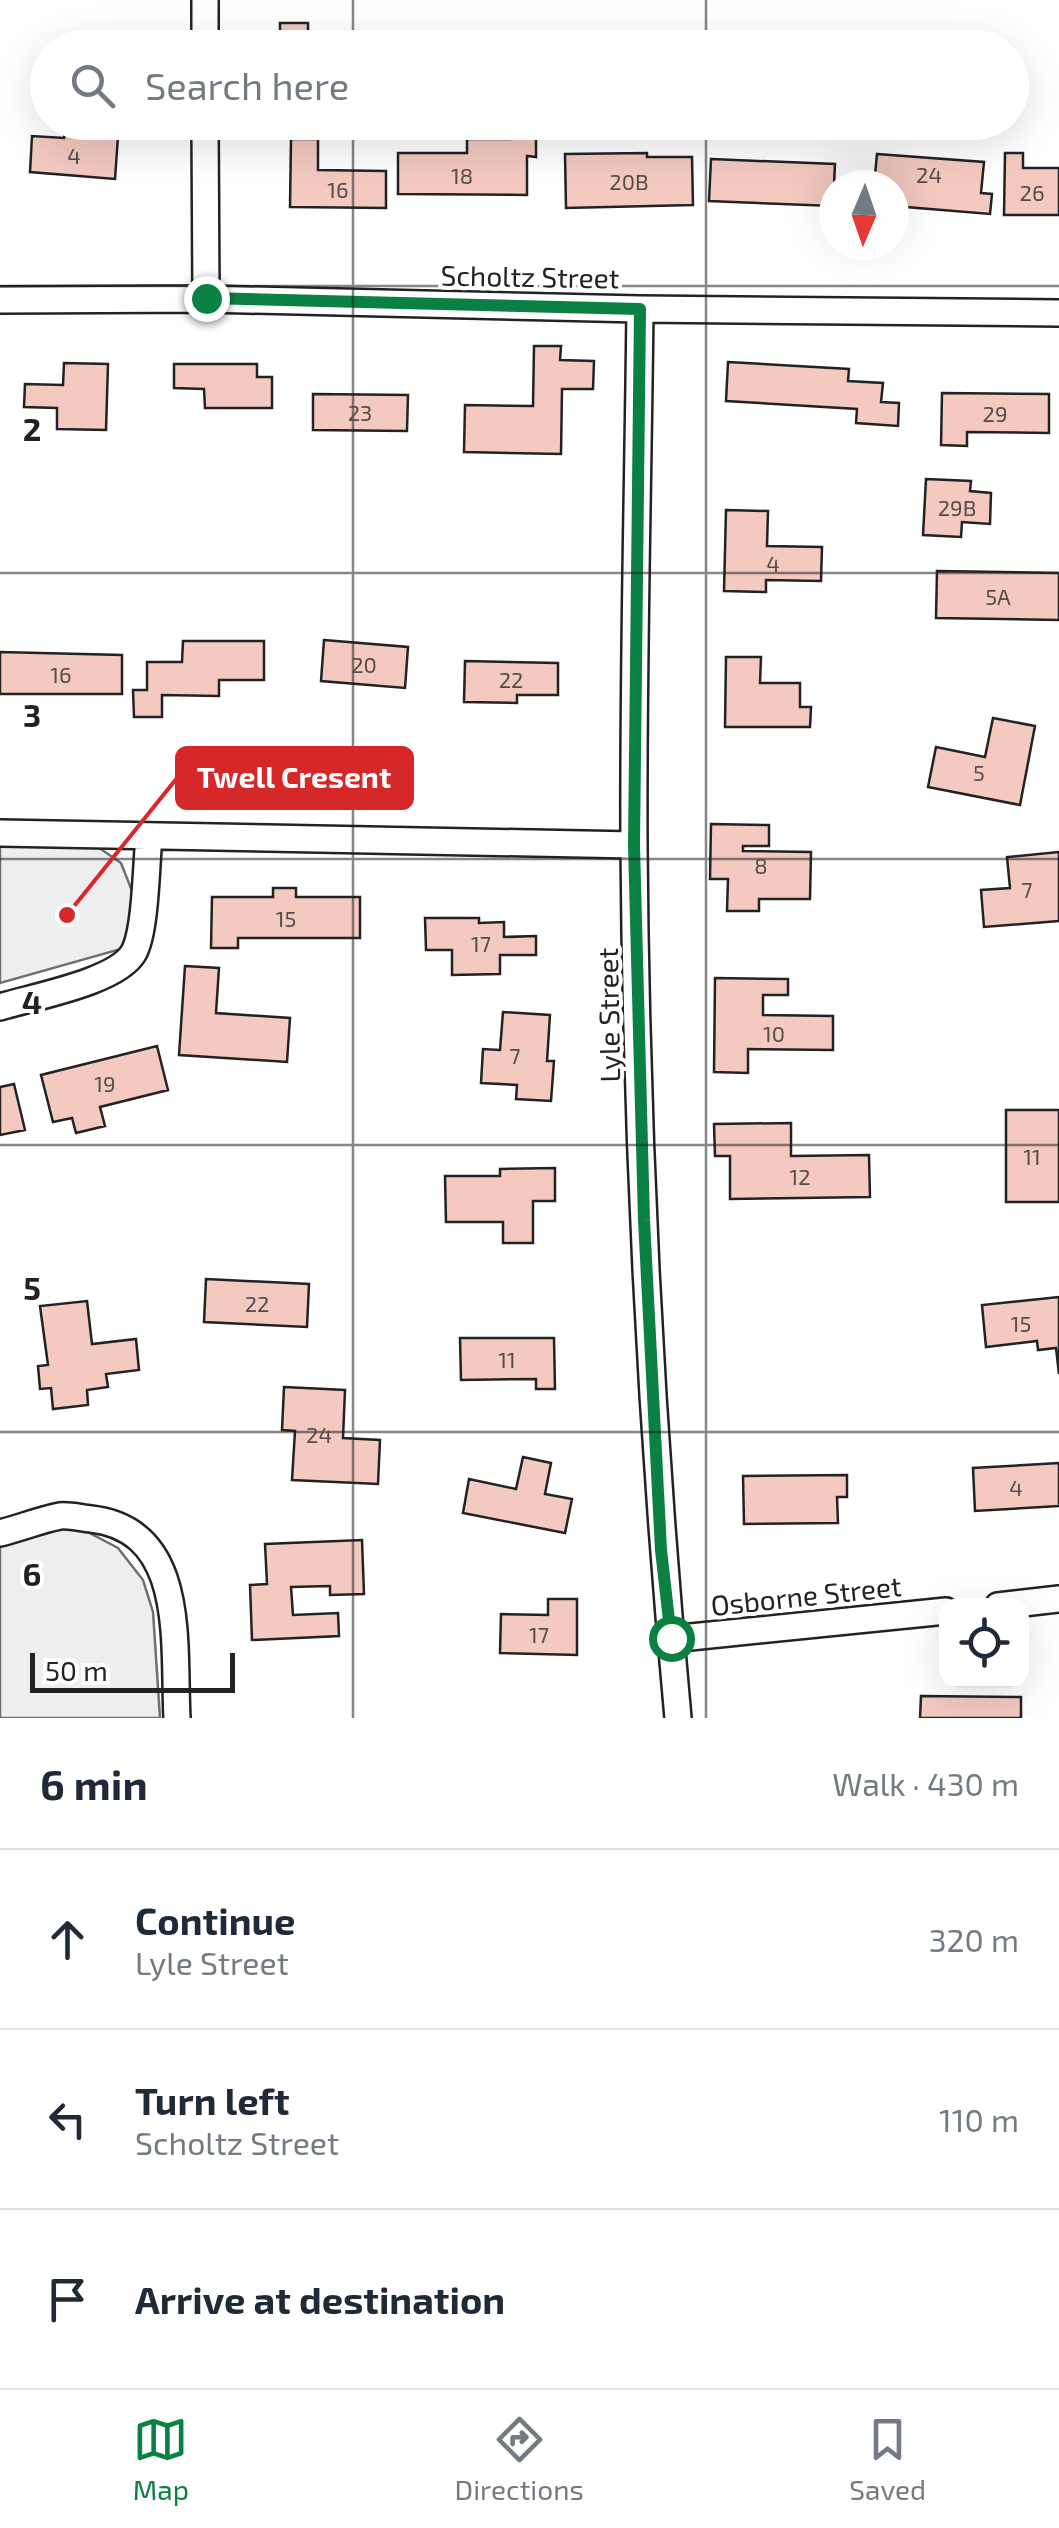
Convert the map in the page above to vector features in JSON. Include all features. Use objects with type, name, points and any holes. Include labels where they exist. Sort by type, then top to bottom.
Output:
[{"type":"street","points":[[205,0],[205,30]]},
{"type":"street","points":[[205,140],[206,298]]},
{"type":"street","name":"Scholtz Street","points":[[0,300],[206,298],[640,309],[1059,313]]},
{"type":"street","name":"Lyle Street","points":[[640,309],[634,845],[644,1220],[661,1550],[678,1718]]},
{"type":"street","points":[[0,832],[634,845]]},
{"type":"street","points":[[0,1007],[122,967],[134,952],[138,936],[149,837]]},
{"type":"street","points":[[0,1533],[64,1516],[108,1521],[132,1531],[151,1547],[164,1573],[172,1621],[176,1718]]},
{"type":"street","points":[[1029,1602],[1059,1598]]},
{"type":"street","name":"Osborne Street","points":[[671,1638],[939,1612]]},
{"type":"shaded area","points":[[0,834],[79,834],[121,863],[134,896],[132,934],[121,949],[0,983]]},
{"type":"shaded area","points":[[0,1528],[80,1528],[118,1548],[143,1580],[153,1612],[160,1718],[0,1718]]},
{"type":"building","points":[[280,23],[308,23],[308,30],[280,30]]},
{"type":"building","points":[[32,140],[118,140],[115,179],[30,172]]},
{"type":"building","points":[[291,140],[318,140],[318,170],[386,171],[386,208],[290,207]]},
{"type":"building","points":[[467,140],[536,140],[536,157],[527,156],[527,195],[398,194],[398,153],[467,153]]},
{"type":"building","points":[[647,153],[647,157],[692,157],[693,205],[566,208],[565,154]]},
{"type":"building","points":[[1005,153],[1023,153],[1023,168],[1059,168],[1059,215],[1004,215]]},
{"type":"building","points":[[877,154],[984,162],[981,193],[992,194],[990,214],[909,207],[909,170],[875,170]]},
{"type":"building","points":[[711,159],[835,164],[835,170],[819,170],[819,205],[709,201]]},
{"type":"building","points":[[534,346],[561,346],[560,360],[594,361],[593,389],[562,389],[561,454],[464,452],[465,405],[533,406]]},
{"type":"building","points":[[728,362],[849,369],[848,381],[883,383],[881,402],[899,403],[898,426],[856,423],[857,409],[726,401]]},
{"type":"building","points":[[64,363],[108,364],[106,430],[57,429],[57,408],[24,407],[25,384],[63,385]]},
{"type":"building","points":[[174,364],[257,364],[257,377],[272,377],[272,408],[205,408],[204,389],[174,388]]},
{"type":"building","points":[[942,393],[1049,394],[1049,433],[967,432],[967,446],[941,445]]},
{"type":"building","points":[[313,394],[408,395],[407,431],[313,430]]},
{"type":"building","points":[[926,479],[971,481],[970,491],[991,493],[990,524],[962,522],[961,537],[923,535]]},
{"type":"building","points":[[726,510],[768,511],[767,546],[822,547],[821,581],[766,580],[766,592],[724,591]]},
{"type":"building","points":[[937,571],[1059,573],[1059,620],[936,618]]},
{"type":"building","points":[[324,640],[408,647],[405,688],[321,681]]},
{"type":"building","points":[[183,641],[264,641],[264,680],[219,680],[219,696],[162,695],[162,717],[134,717],[133,690],[147,690],[147,662],[182,662]]},
{"type":"building","points":[[0,652],[122,655],[122,694],[0,694]]},
{"type":"building","points":[[726,657],[761,657],[760,683],[800,683],[800,707],[811,707],[810,727],[725,727]]},
{"type":"building","points":[[465,661],[558,663],[558,695],[517,695],[517,703],[464,702]]},
{"type":"building","points":[[993,718],[1035,726],[1020,805],[928,787],[936,747],[985,757]]},
{"type":"building","points":[[711,824],[769,825],[769,846],[743,846],[743,851],[811,852],[810,899],[759,899],[759,911],[727,911],[728,879],[710,879]]},
{"type":"building","points":[[1059,852],[1059,921],[984,927],[981,890],[1010,888],[1007,857]]},
{"type":"building","points":[[273,888],[296,888],[296,897],[360,897],[360,938],[238,938],[238,948],[211,948],[212,897],[273,897]]},
{"type":"building","points":[[425,918],[504,922],[504,937],[536,936],[536,955],[500,955],[500,974],[452,975],[452,950],[426,950]]},
{"type":"building","points":[[185,966],[219,968],[216,1013],[290,1018],[287,1062],[179,1055]]},
{"type":"building","points":[[715,978],[788,979],[788,995],[763,995],[763,1015],[833,1016],[833,1050],[748,1049],[748,1073],[714,1072]]},
{"type":"building","points":[[503,1012],[550,1015],[547,1061],[554,1061],[551,1101],[516,1099],[517,1085],[481,1083],[483,1049],[500,1050]]},
{"type":"building","points":[[157,1046],[168,1090],[100,1107],[105,1126],[76,1133],[72,1118],[53,1122],[41,1075]]},
{"type":"building","points":[[14,1084],[25,1130],[0,1135],[0,1087]]},
{"type":"building","points":[[1006,1110],[1059,1110],[1059,1202],[1006,1202]]},
{"type":"building","points":[[791,1123],[791,1156],[869,1155],[870,1197],[730,1199],[730,1156],[715,1156],[714,1124]]},
{"type":"building","points":[[555,1168],[555,1201],[533,1201],[533,1243],[503,1243],[503,1222],[446,1222],[445,1176],[500,1176],[500,1169]]},
{"type":"building","points":[[206,1279],[309,1284],[307,1327],[204,1322]]},
{"type":"building","points":[[1059,1297],[1059,1374],[1056,1348],[1038,1350],[1037,1341],[986,1347],[982,1305]]},
{"type":"building","points":[[87,1301],[92,1344],[136,1339],[139,1370],[106,1374],[108,1387],[87,1390],[88,1405],[53,1409],[51,1388],[40,1389],[38,1366],[48,1365],[40,1306]]},
{"type":"building","points":[[460,1338],[554,1338],[555,1389],[536,1389],[536,1379],[461,1380]]},
{"type":"building","points":[[284,1387],[345,1390],[343,1438],[380,1440],[378,1484],[292,1480],[295,1431],[282,1430]]},
{"type":"building","points":[[523,1457],[551,1463],[545,1494],[572,1499],[565,1533],[463,1513],[469,1479],[516,1489]]},
{"type":"building","points":[[1059,1463],[1059,1506],[975,1511],[973,1468]]},
{"type":"building","points":[[847,1475],[847,1497],[837,1497],[838,1523],[744,1524],[743,1476]]},
{"type":"building","points":[[362,1540],[364,1594],[330,1595],[330,1586],[291,1587],[293,1615],[338,1613],[339,1636],[252,1640],[250,1585],[267,1584],[265,1544]]},
{"type":"building","points":[[548,1599],[577,1599],[577,1655],[500,1653],[501,1614],[548,1615]]},
{"type":"building","points":[[921,1696],[1021,1697],[1021,1718],[920,1718]]},
{"type":"place","name":"Twell Cresent","points":[[67,915]]},
{"type":"route","points":[[206,298],[640,309],[634,845],[644,1220],[661,1550],[671,1638]]}]
